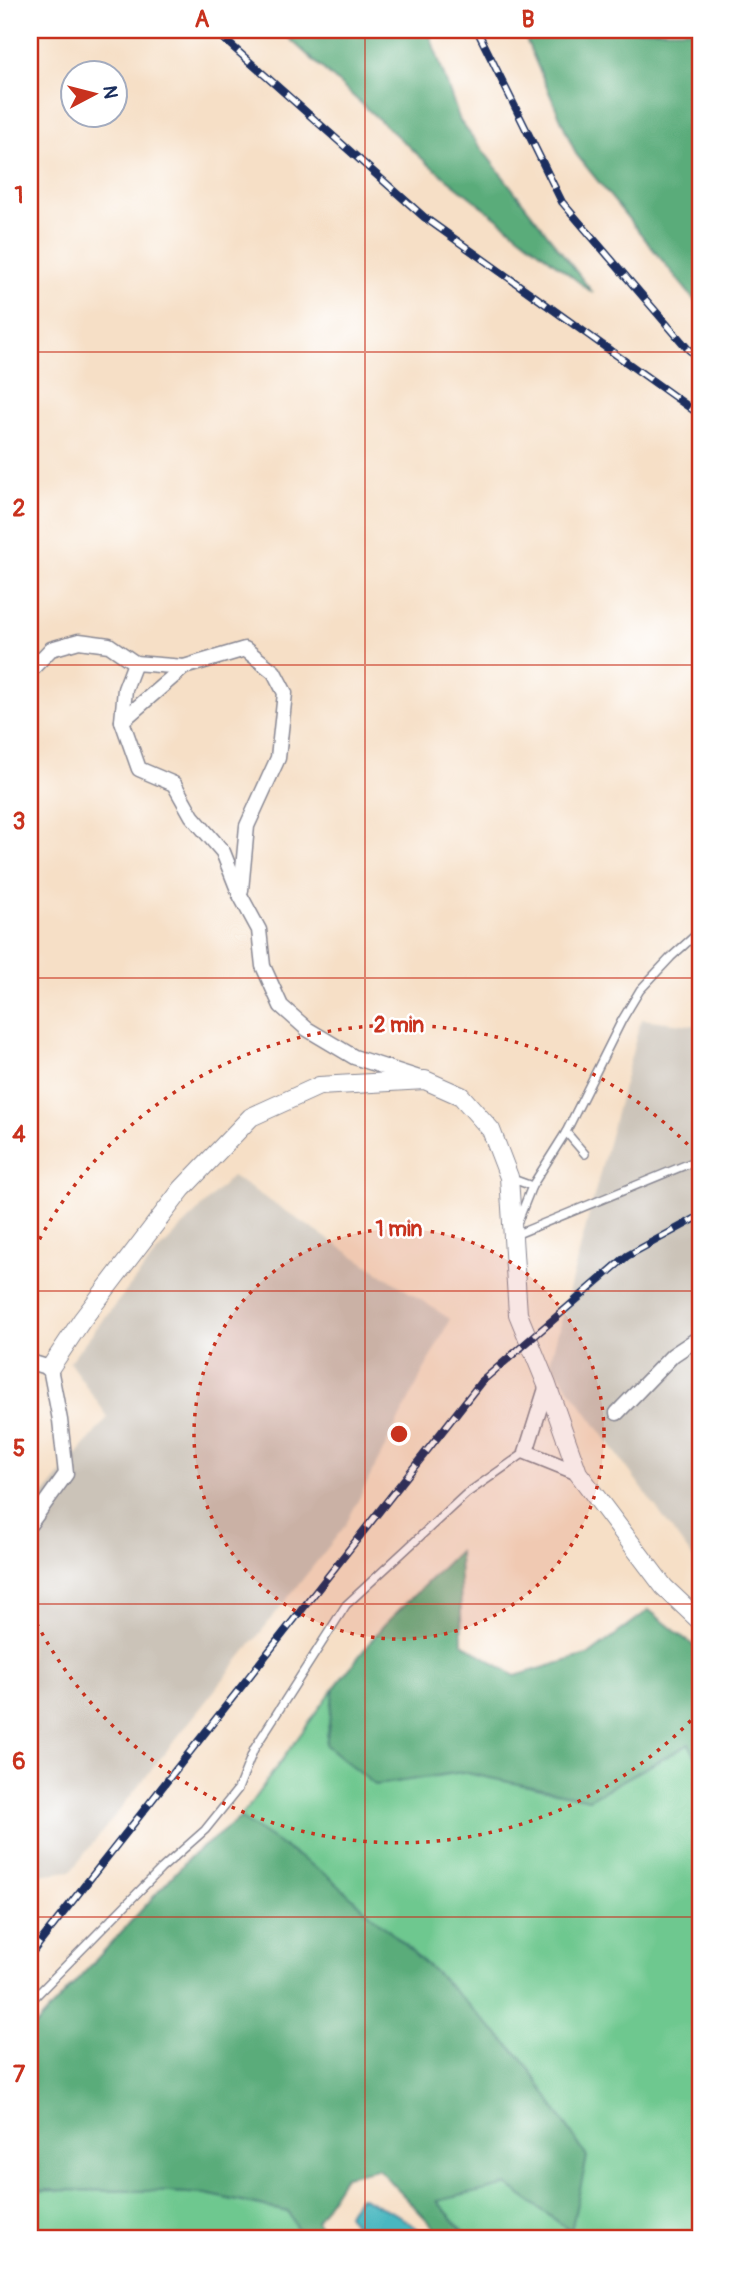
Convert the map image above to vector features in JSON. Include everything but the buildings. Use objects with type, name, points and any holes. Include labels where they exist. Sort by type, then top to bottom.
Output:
[{"type":"street","points":[[30,671],[51,649],[79,642],[109,645],[135,663],[184,667],[245,649],[274,671],[285,693],[278,758],[247,826],[240,895]]},
{"type":"street","points":[[135,663],[125,690],[122,721],[139,769],[174,784],[192,816],[223,852],[240,895],[259,930],[263,966],[281,1006],[307,1029],[354,1057],[425,1080],[461,1096],[491,1130],[509,1177],[518,1314],[547,1385],[578,1474],[664,1587],[700,1621]]},
{"type":"street","points":[[122,721],[184,667]]},
{"type":"street","points":[[30,1524],[66,1474],[60,1420],[50,1368],[82,1320],[182,1189],[251,1117],[319,1086],[425,1080]]},
{"type":"street","points":[[617,1413],[673,1355],[700,1337]]},
{"type":"street","points":[[30,1362],[50,1368]]},
{"type":"street","points":[[547,1385],[526,1452],[578,1474]]},
{"type":"lane","points":[[512,1237],[532,1186],[565,1132],[640,990],[700,931]]},
{"type":"lane","points":[[565,1132],[585,1154]]},
{"type":"lane","points":[[512,1237],[700,1159]]},
{"type":"lane","points":[[509,1177],[532,1186]]},
{"type":"lane","points":[[30,2002],[161,1869],[205,1830],[238,1789],[254,1749],[346,1605],[466,1494],[526,1452]]},
{"type":"shaded area","points":[[641,1019],[700,1026],[700,1568],[550,1362]]},
{"type":"shaded area","points":[[232,1176],[450,1319],[345,1526],[71,1871],[30,1876],[30,1512],[108,1417],[69,1362],[156,1254]]},
{"type":"green space","points":[[280,30],[428,30],[460,121],[593,293],[427,163]]},
{"type":"green space","points":[[522,30],[700,30],[700,307],[576,154]]},
{"type":"green space","points":[[459,1551],[462,1643],[515,1676],[590,1654],[649,1610],[700,1651],[700,1764],[689,1744],[589,1799],[462,1772],[375,1785],[326,1745],[334,1688],[383,1626]]},
{"type":"green space","points":[[334,1688],[326,1745],[376,1785],[462,1772],[589,1799],[689,1744],[700,1764],[700,2239],[470,2239],[437,2201],[507,2185],[571,2231],[240,1818]]},
{"type":"green space","points":[[240,1818],[328,1876],[435,1972],[522,2058],[587,2157],[571,2231],[507,2185],[437,2201],[470,2239],[442,2239],[378,2169],[345,2176],[316,2221],[329,2239],[303,2239],[288,2212],[206,2194],[151,2191],[30,2192],[30,2032],[189,1858]]},
{"type":"green space","points":[[46,2190],[206,2194],[288,2212],[303,2239],[30,2239],[30,2192]]},
{"type":"water","points":[[360,2197],[399,2215],[431,2239],[364,2239],[347,2214]]},
{"type":"railway","points":[[214,30],[424,217],[700,415]]},
{"type":"railway","points":[[477,30],[562,202],[688,349],[700,359]]},
{"type":"railway","points":[[30,1955],[481,1382],[627,1256],[700,1216]]}]
